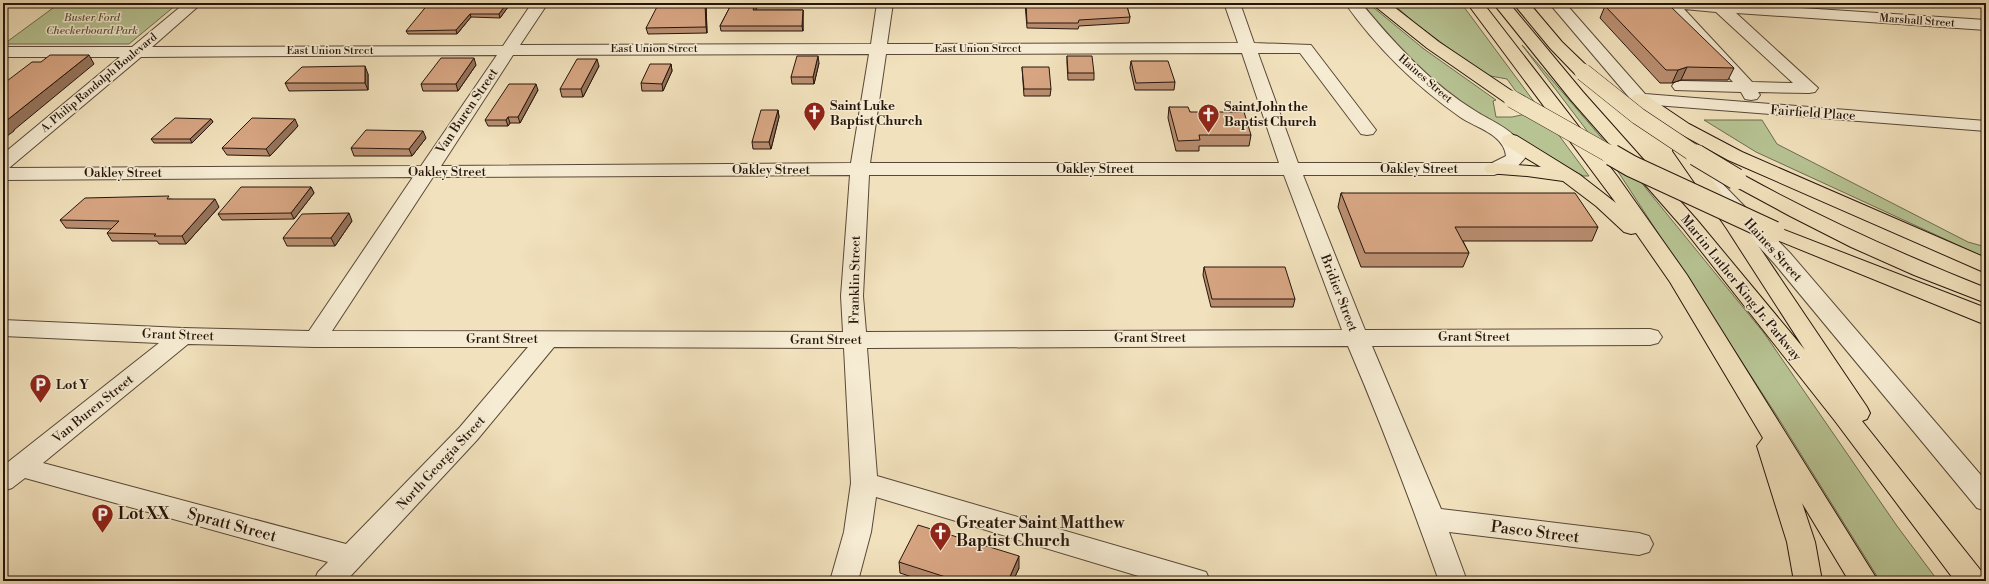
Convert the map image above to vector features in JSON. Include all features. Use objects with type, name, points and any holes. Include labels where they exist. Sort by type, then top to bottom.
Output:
[{"type":"highway","points":[[1379,3],[1404,24],[1464,68],[1512,99],[1631,166],[1774,232],[1986,317]]},
{"type":"highway","points":[[1384,3],[1404,24]]},
{"type":"highway","points":[[1475,3],[1610,180],[1678,280],[1864,581]]},
{"type":"highway","name":"Martin Luther King Jr. Parkway","points":[[1501,3],[1582,101],[1690,224],[1844,415],[1972,581]]},
{"type":"highway","points":[[1521,3],[1556,45],[1583,72],[1619,102],[1655,128],[1736,179],[1849,238],[1986,296]]},
{"type":"highway","points":[[1640,99],[1683,128],[1735,156],[1986,266]]},
{"type":"highway","points":[[1510,140],[1544,159],[1582,184],[1619,215],[1678,280]]},
{"type":"highway","points":[[1682,151],[1736,227],[1954,558]]},
{"type":"highway","points":[[1494,168],[1544,172],[1561,176],[1582,184]]},
{"type":"highway","points":[[1748,393],[1771,448],[1788,498],[1801,542],[1808,581]]},
{"type":"street","name":"A. Philip Randolph Boulevard","points":[[3,164],[194,3]]},
{"type":"street","name":"Van Buren Street","points":[[315,339],[540,3]]},
{"type":"street","name":"Franklin Street","points":[[844,581],[856,545],[860,526],[864,483],[852,296],[860,169],[885,3]]},
{"type":"street","name":"Bridier Street","points":[[1232,3],[1291,168],[1356,337],[1389,413],[1431,519],[1453,581]]},
{"type":"street","name":"Haines Street","points":[[1353,3],[1390,48],[1416,74],[1463,111],[1510,140]]},
{"type":"street","name":"Haines Street","points":[[1557,3],[1640,99],[1682,151],[1782,258],[1986,500]]},
{"type":"street","points":[[1907,3],[1927,22]]},
{"type":"street","points":[[1663,4],[1746,87],[1758,108]]},
{"type":"street","name":"Marshall Street","points":[[1663,4],[1986,25]]},
{"type":"street","points":[[1681,86],[1809,88],[1721,8]]},
{"type":"street","name":"East Union Street","points":[[3,52],[508,49],[1305,48],[1367,130]]},
{"type":"street","name":"Fairfield Place","points":[[1640,99],[1986,126]]},
{"type":"street","name":"Oakley Street","points":[[3,174],[860,169],[1494,168],[1509,164],[1516,158],[1516,150],[1510,140]]},
{"type":"street","name":"Grant Street","points":[[3,328],[183,336],[315,339],[855,340],[1650,337]]},
{"type":"street","name":"Van Buren Street","points":[[12,474],[183,336]]},
{"type":"street","name":"North Georgia Street","points":[[328,581],[442,464],[519,377],[547,340]]},
{"type":"street","name":"Spratt Street","points":[[12,474],[351,557]]},
{"type":"street","points":[[864,483],[1178,579]]},
{"type":"street","name":"Pasco Street","points":[[1431,519],[1639,544]]},
{"type":"green space","points":[[1363,3],[1368,3],[1424,49],[1496,100],[1493,101],[1496,117],[1512,117],[1526,114],[1520,97],[1507,79],[1485,75],[1416,24],[1392,3],[1461,3],[1589,176],[1583,176],[1533,146],[1521,142],[1456,102],[1385,36]]},
{"type":"green space","name":"Buster Ford Checkerboard Park","points":[[57,5],[176,5],[129,44],[4,44]]},
{"type":"green space","points":[[1522,45],[1612,150],[1594,140]]},
{"type":"green space","points":[[1704,120],[1762,120],[1777,144],[1968,242],[1986,247],[1986,258],[1756,152]]},
{"type":"green space","points":[[1617,170],[1640,181],[1764,333],[1897,526],[1938,581],[1880,581],[1777,416]]},
{"type":"building","points":[[429,3],[507,3],[499,14],[470,14],[456,30],[406,31]]},
{"type":"building","points":[[659,3],[705,3],[706,27],[646,28]]},
{"type":"building","points":[[732,3],[756,3],[753,10],[803,10],[802,26],[720,26]]},
{"type":"building","points":[[1026,3],[1126,3],[1130,17],[1079,20],[1078,23],[1027,23]]},
{"type":"building","points":[[1669,5],[1734,68],[1687,67],[1678,70],[1666,70],[1605,6]]},
{"type":"building","points":[[50,55],[89,55],[3,124],[3,84],[32,62],[41,62]]},
{"type":"building","points":[[797,56],[818,56],[813,77],[791,77]]},
{"type":"building","points":[[1067,56],[1092,56],[1094,73],[1068,73]]},
{"type":"building","points":[[441,58],[474,58],[456,84],[421,84]]},
{"type":"building","points":[[577,59],[597,59],[581,89],[560,89]]},
{"type":"building","points":[[1131,61],[1168,61],[1175,82],[1136,83]]},
{"type":"building","points":[[650,64],[671,64],[662,84],[641,83]]},
{"type":"building","points":[[365,66],[365,83],[285,83],[302,67]]},
{"type":"building","points":[[1022,67],[1049,67],[1051,89],[1024,89]]},
{"type":"building","points":[[509,84],[536,84],[518,117],[508,117],[506,120],[485,120]]},
{"type":"building","points":[[1169,107],[1188,107],[1190,112],[1244,112],[1251,135],[1199,135],[1200,140],[1178,141]]},
{"type":"building","points":[[761,110],[778,110],[769,142],[752,142]]},
{"type":"building","points":[[175,118],[211,119],[190,139],[151,139]]},
{"type":"building","points":[[252,118],[295,119],[266,149],[222,148]]},
{"type":"building","points":[[366,130],[423,131],[409,149],[351,148]]},
{"type":"building","points":[[241,187],[311,187],[291,213],[218,214]]},
{"type":"building","points":[[1341,193],[1575,193],[1598,227],[1455,227],[1469,253],[1365,253]]},
{"type":"building","points":[[169,196],[167,199],[215,199],[182,236],[107,233],[119,221],[60,220],[85,198]]},
{"type":"building","points":[[349,213],[331,238],[283,238],[302,214]]},
{"type":"building","points":[[1204,267],[1285,267],[1295,299],[1212,299]]},
{"type":"building","name":"Greater Saint Matthew Baptist Church","points":[[918,525],[1019,556],[1008,581],[958,581],[899,562]]},
{"type":"place","name":"Saint Luke Baptist Church","points":[[815,132]]},
{"type":"place","name":"Saint John the Baptist Church","points":[[1208,134]]},
{"type":"place","name":"Lot Y","points":[[40,404]]},
{"type":"place","name":"Lot XX","points":[[103,534]]},
{"type":"place","name":"Greater Saint Matthew Baptist Church","points":[[940,552]]}]
